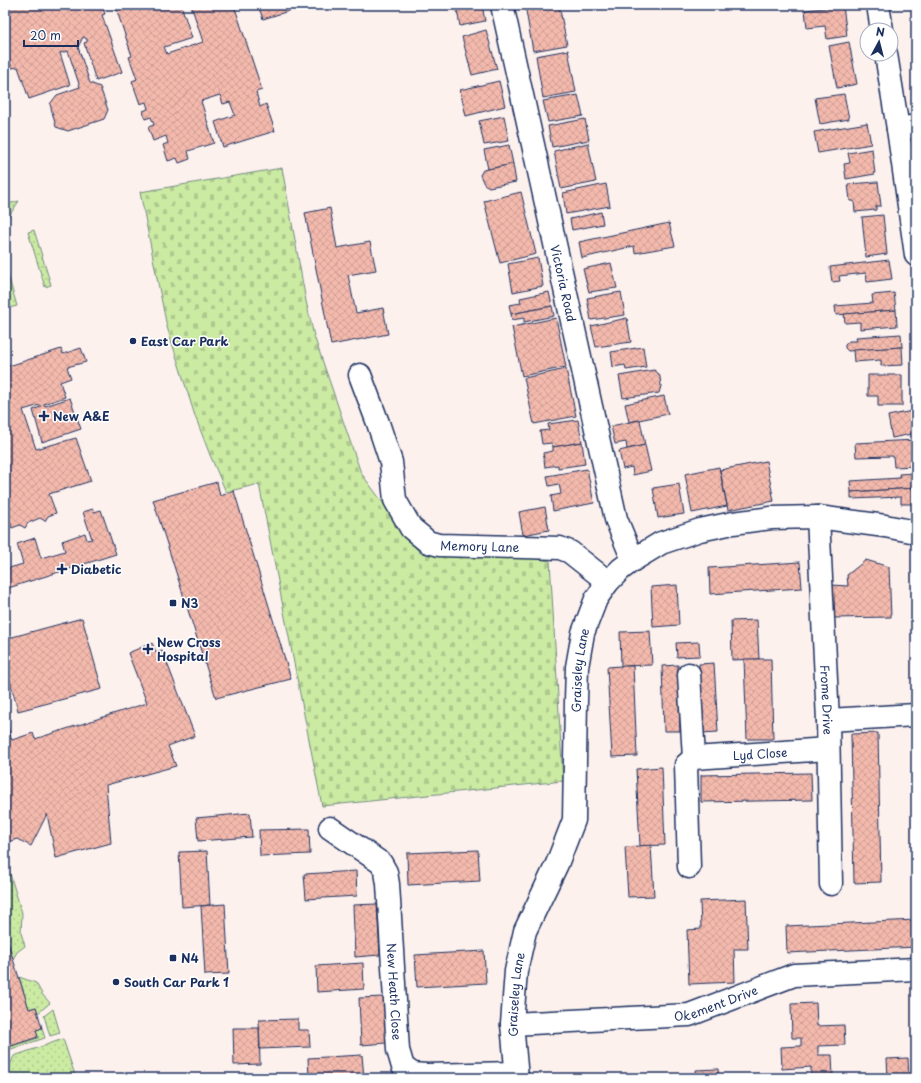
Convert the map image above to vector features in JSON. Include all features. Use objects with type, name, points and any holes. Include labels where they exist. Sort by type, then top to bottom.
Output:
[{"type":"street","name":"Victoria Road","points":[[502,5],[616,519],[633,560]]},
{"type":"street","points":[[878,5],[881,22]]},
{"type":"street","points":[[888,62],[907,127],[916,255]]},
{"type":"street","name":"Memory Lane","points":[[360,375],[391,462],[395,500],[411,528],[428,542],[439,545],[560,548],[570,552],[608,582]]},
{"type":"street","name":"Graiseley Lane","points":[[516,1076],[512,1024],[516,971],[525,931],[557,864],[574,820],[578,667],[583,633],[596,599],[608,582],[633,560],[661,543],[700,530],[733,523],[771,518],[818,517],[885,526],[916,532]]},
{"type":"street","name":"Frome Drive","points":[[818,517],[828,720],[831,884]]},
{"type":"street","points":[[689,674],[694,758],[686,765],[689,867]]},
{"type":"street","points":[[828,720],[916,715]]},
{"type":"street","name":"Lyd Close","points":[[694,758],[828,749]]},
{"type":"street","name":"New Heath Close","points":[[330,828],[381,863],[386,872],[398,1050],[403,1067],[413,1074],[516,1076]]},
{"type":"street","name":"Okement Drive","points":[[512,1024],[689,1015],[794,975],[916,970]]},
{"type":"green space","points":[[282,168],[306,301],[314,336],[361,473],[420,553],[528,557],[550,561],[563,781],[322,806],[259,484],[226,492],[210,455],[195,416],[167,327],[140,192]]},
{"type":"green space","points":[[19,201],[5,222],[5,205]]},
{"type":"green space","points":[[34,230],[51,285],[45,287],[28,232]]},
{"type":"green space","points":[[5,265],[17,306],[5,309]]},
{"type":"green space","points":[[5,858],[22,913],[21,933],[25,946],[17,952],[13,959],[5,934],[5,922],[8,920],[5,911]]},
{"type":"green space","points":[[19,977],[36,983],[42,994],[50,1003],[38,1013],[36,1007],[29,1009]]},
{"type":"green space","points":[[53,1009],[60,1033],[50,1036],[44,1016]]},
{"type":"green space","points":[[42,1028],[45,1038],[5,1051],[5,1048],[38,1038],[36,1030]]},
{"type":"green space","points":[[63,1039],[76,1078],[5,1078],[14,1056]]},
{"type":"building","points":[[5,5],[102,5],[105,14],[102,15],[122,72],[96,81],[84,43],[87,42],[87,39],[83,37],[78,47],[90,83],[100,87],[108,110],[104,119],[68,131],[56,127],[50,104],[57,95],[80,87],[68,51],[60,53],[70,85],[29,99],[18,67],[12,68],[5,49]]},
{"type":"building","points":[[115,5],[181,5],[192,38],[164,47],[167,54],[203,42],[191,5],[234,5],[262,90],[256,92],[260,107],[266,104],[275,131],[223,147],[215,122],[235,115],[230,102],[223,104],[220,95],[201,101],[214,143],[188,151],[190,159],[179,163],[177,158],[168,161],[163,145],[168,143],[166,136],[153,141],[148,127],[154,125],[151,117],[145,119],[143,111],[148,109],[146,102],[140,104],[132,81],[137,79],[129,57],[132,56]]},
{"type":"building","points":[[258,5],[308,5],[263,19]]},
{"type":"building","points":[[456,5],[482,5],[485,21],[460,26]]},
{"type":"building","points":[[525,5],[559,5],[567,45],[533,51]]},
{"type":"building","points":[[912,5],[916,5],[916,31]]},
{"type":"building","points":[[843,6],[847,36],[827,39],[825,26],[807,28],[805,10]]},
{"type":"building","points":[[486,30],[497,69],[472,75],[462,37]]},
{"type":"building","points":[[849,42],[857,84],[837,88],[829,46]]},
{"type":"building","points":[[568,50],[576,92],[543,98],[536,56]]},
{"type":"building","points":[[499,81],[505,106],[466,116],[460,90]]},
{"type":"building","points":[[844,94],[849,119],[820,124],[815,98]]},
{"type":"building","points":[[578,95],[583,116],[548,122],[543,101]]},
{"type":"building","points":[[504,116],[509,141],[484,145],[479,121]]},
{"type":"building","points":[[585,119],[589,140],[552,147],[548,126]]},
{"type":"building","points":[[867,123],[871,144],[818,153],[814,132]]},
{"type":"building","points":[[588,143],[596,182],[561,189],[554,151]]},
{"type":"building","points":[[509,145],[513,164],[488,169],[484,150]]},
{"type":"building","points":[[872,149],[875,174],[846,179],[844,164],[850,163],[848,153]]},
{"type":"building","points":[[513,164],[516,182],[489,187],[484,184],[480,175],[483,170]]},
{"type":"building","points":[[878,182],[881,206],[876,206],[876,210],[855,212],[854,201],[850,201],[848,184]]},
{"type":"building","points":[[606,184],[610,206],[566,214],[563,193]]},
{"type":"building","points":[[521,192],[536,254],[500,263],[484,201]]},
{"type":"building","points":[[330,208],[337,248],[370,242],[376,270],[348,275],[356,313],[383,308],[388,334],[331,345],[305,213]]},
{"type":"building","points":[[601,212],[603,224],[572,230],[570,219]]},
{"type":"building","points":[[883,215],[887,254],[866,257],[862,217]]},
{"type":"building","points":[[669,223],[675,246],[635,253],[634,246],[582,258],[579,242]]},
{"type":"building","points":[[538,258],[543,286],[513,292],[508,264]]},
{"type":"building","points":[[889,260],[892,279],[867,282],[866,273],[839,276],[840,281],[832,282],[830,267]]},
{"type":"building","points":[[611,263],[617,288],[589,292],[583,269]]},
{"type":"building","points":[[549,292],[552,306],[511,314],[509,305],[521,303],[520,298]]},
{"type":"building","points":[[621,292],[625,315],[591,320],[587,298]]},
{"type":"building","points":[[894,293],[896,310],[836,315],[835,306],[873,303],[872,295]]},
{"type":"building","points":[[552,306],[554,316],[524,322],[524,318],[512,320],[511,314]]},
{"type":"building","points":[[896,310],[897,326],[860,329],[860,322],[845,323],[844,314]]},
{"type":"building","points":[[556,318],[566,367],[522,376],[512,327]]},
{"type":"building","points":[[627,318],[631,342],[596,347],[591,326]]},
{"type":"building","points":[[901,334],[902,347],[848,351],[845,348],[845,345],[849,341],[857,341],[856,337]]},
{"type":"building","points":[[643,347],[646,367],[626,370],[625,365],[613,367],[611,352]]},
{"type":"building","points":[[902,347],[903,365],[881,366],[881,360],[854,362],[853,350]]},
{"type":"building","points":[[81,348],[86,362],[67,367],[71,378],[60,382],[65,397],[44,404],[45,406],[70,398],[81,429],[42,442],[33,410],[40,407],[40,405],[23,410],[36,449],[76,438],[91,481],[49,494],[56,513],[48,516],[45,521],[40,518],[28,523],[25,528],[20,525],[12,528],[5,508],[5,354],[9,366],[61,349],[63,354]]},
{"type":"building","points":[[566,369],[576,416],[534,424],[524,378]]},
{"type":"building","points":[[654,370],[660,377],[661,386],[659,393],[623,398],[619,376]]},
{"type":"building","points":[[868,375],[902,375],[902,406],[878,406],[878,396],[868,396]]},
{"type":"building","points":[[664,396],[668,414],[629,422],[625,404]]},
{"type":"building","points":[[912,411],[916,433],[892,438],[888,416]]},
{"type":"building","points":[[578,420],[582,442],[553,447],[552,443],[542,444],[540,431],[549,430],[548,424]]},
{"type":"building","points":[[640,420],[645,445],[627,449],[626,442],[615,444],[611,426]]},
{"type":"building","points":[[916,440],[916,466],[894,467],[893,456],[856,457],[855,443]]},
{"type":"building","points":[[582,442],[585,464],[558,468],[558,465],[545,467],[543,453],[553,451],[553,447]]},
{"type":"building","points":[[645,445],[651,471],[633,475],[632,467],[623,469],[619,451]]},
{"type":"building","points":[[766,461],[774,501],[728,510],[720,470]]},
{"type":"building","points":[[719,467],[727,506],[692,513],[685,474]]},
{"type":"building","points":[[587,469],[594,503],[553,511],[551,496],[561,494],[559,484],[549,486],[547,476]]},
{"type":"building","points":[[916,473],[916,488],[851,492],[850,481],[900,478],[899,474]]},
{"type":"building","points":[[217,482],[220,496],[234,491],[291,679],[216,698],[153,500]]},
{"type":"building","points":[[679,484],[684,514],[658,518],[653,488]]},
{"type":"building","points":[[916,488],[916,504],[901,504],[901,497],[851,499],[851,492]]},
{"type":"building","points":[[545,507],[549,530],[523,535],[519,512]]},
{"type":"building","points":[[93,509],[94,512],[101,510],[116,554],[5,589],[5,566],[6,569],[23,564],[17,544],[35,538],[41,558],[65,551],[62,541],[85,533],[87,540],[92,539],[83,512]]},
{"type":"building","points":[[866,560],[889,567],[891,617],[833,618],[831,585],[848,586],[847,575]]},
{"type":"building","points":[[800,562],[802,588],[710,594],[709,568]]},
{"type":"building","points":[[677,585],[679,625],[653,627],[651,587]]},
{"type":"building","points":[[82,618],[102,689],[18,711],[5,662],[5,639]]},
{"type":"building","points":[[757,620],[759,659],[732,660],[731,621]]},
{"type":"building","points":[[650,631],[652,665],[621,666],[620,632]]},
{"type":"building","points":[[699,642],[700,656],[677,657],[676,643]]},
{"type":"building","points":[[152,643],[156,652],[162,650],[195,736],[168,746],[176,766],[106,785],[111,843],[56,858],[47,814],[31,846],[17,839],[5,843],[5,719],[12,740],[33,733],[35,739],[147,703],[128,653]]},
{"type":"building","points":[[744,659],[771,659],[773,739],[747,739]]},
{"type":"building","points":[[714,663],[718,732],[703,733],[699,664]]},
{"type":"building","points":[[678,665],[680,731],[664,731],[662,666]]},
{"type":"building","points":[[633,666],[637,756],[612,757],[607,667]]},
{"type":"building","points":[[878,733],[881,882],[854,883],[851,734]]},
{"type":"building","points":[[662,767],[665,845],[640,846],[636,769]]},
{"type":"building","points":[[811,773],[812,800],[701,802],[701,775]]},
{"type":"building","points":[[250,813],[252,837],[198,841],[196,818]]},
{"type":"building","points":[[309,829],[310,854],[260,856],[259,830]]},
{"type":"building","points":[[651,845],[654,896],[628,897],[625,847]]},
{"type":"building","points":[[478,850],[480,881],[408,885],[407,853]]},
{"type":"building","points":[[207,851],[210,905],[182,907],[179,852]]},
{"type":"building","points":[[356,871],[357,896],[306,899],[304,874]]},
{"type":"building","points":[[746,899],[748,949],[734,949],[735,982],[689,984],[687,930],[701,929],[700,901]]},
{"type":"building","points":[[225,904],[229,974],[205,975],[201,906]]},
{"type":"building","points":[[377,904],[380,955],[355,957],[353,905]]},
{"type":"building","points":[[916,920],[916,947],[787,953],[786,926]]},
{"type":"building","points":[[5,934],[29,1009],[36,1007],[42,1028],[36,1030],[38,1037],[5,1048]]},
{"type":"building","points":[[484,951],[486,983],[417,987],[415,955]]},
{"type":"building","points":[[363,963],[364,989],[317,992],[316,966]]},
{"type":"building","points":[[384,997],[386,1043],[361,1045],[359,998]]},
{"type":"building","points":[[816,1003],[817,1026],[844,1025],[845,1045],[818,1046],[818,1055],[832,1055],[833,1078],[811,1078],[811,1067],[782,1069],[781,1047],[801,1046],[801,1038],[792,1038],[791,1004]]},
{"type":"building","points":[[298,1019],[298,1030],[309,1030],[310,1047],[260,1049],[259,1020]]},
{"type":"building","points":[[233,1028],[259,1028],[260,1064],[234,1065]]},
{"type":"building","points":[[362,1055],[364,1078],[309,1078],[308,1058]]},
{"type":"building","points":[[908,1058],[909,1078],[888,1078],[887,1059]]},
{"type":"building","points":[[718,1069],[719,1078],[697,1078],[696,1070]]},
{"type":"place","name":"East Car Park","points":[[133,341]]},
{"type":"place","name":"New A&E","points":[[44,416]]},
{"type":"place","name":"Diabetic","points":[[62,569]]},
{"type":"place","name":"N3","points":[[173,603]]},
{"type":"place","name":"New Cross Hospital","points":[[148,649]]},
{"type":"place","name":"N4","points":[[173,958]]},
{"type":"place","name":"South Car Park 1","points":[[116,982]]}]
